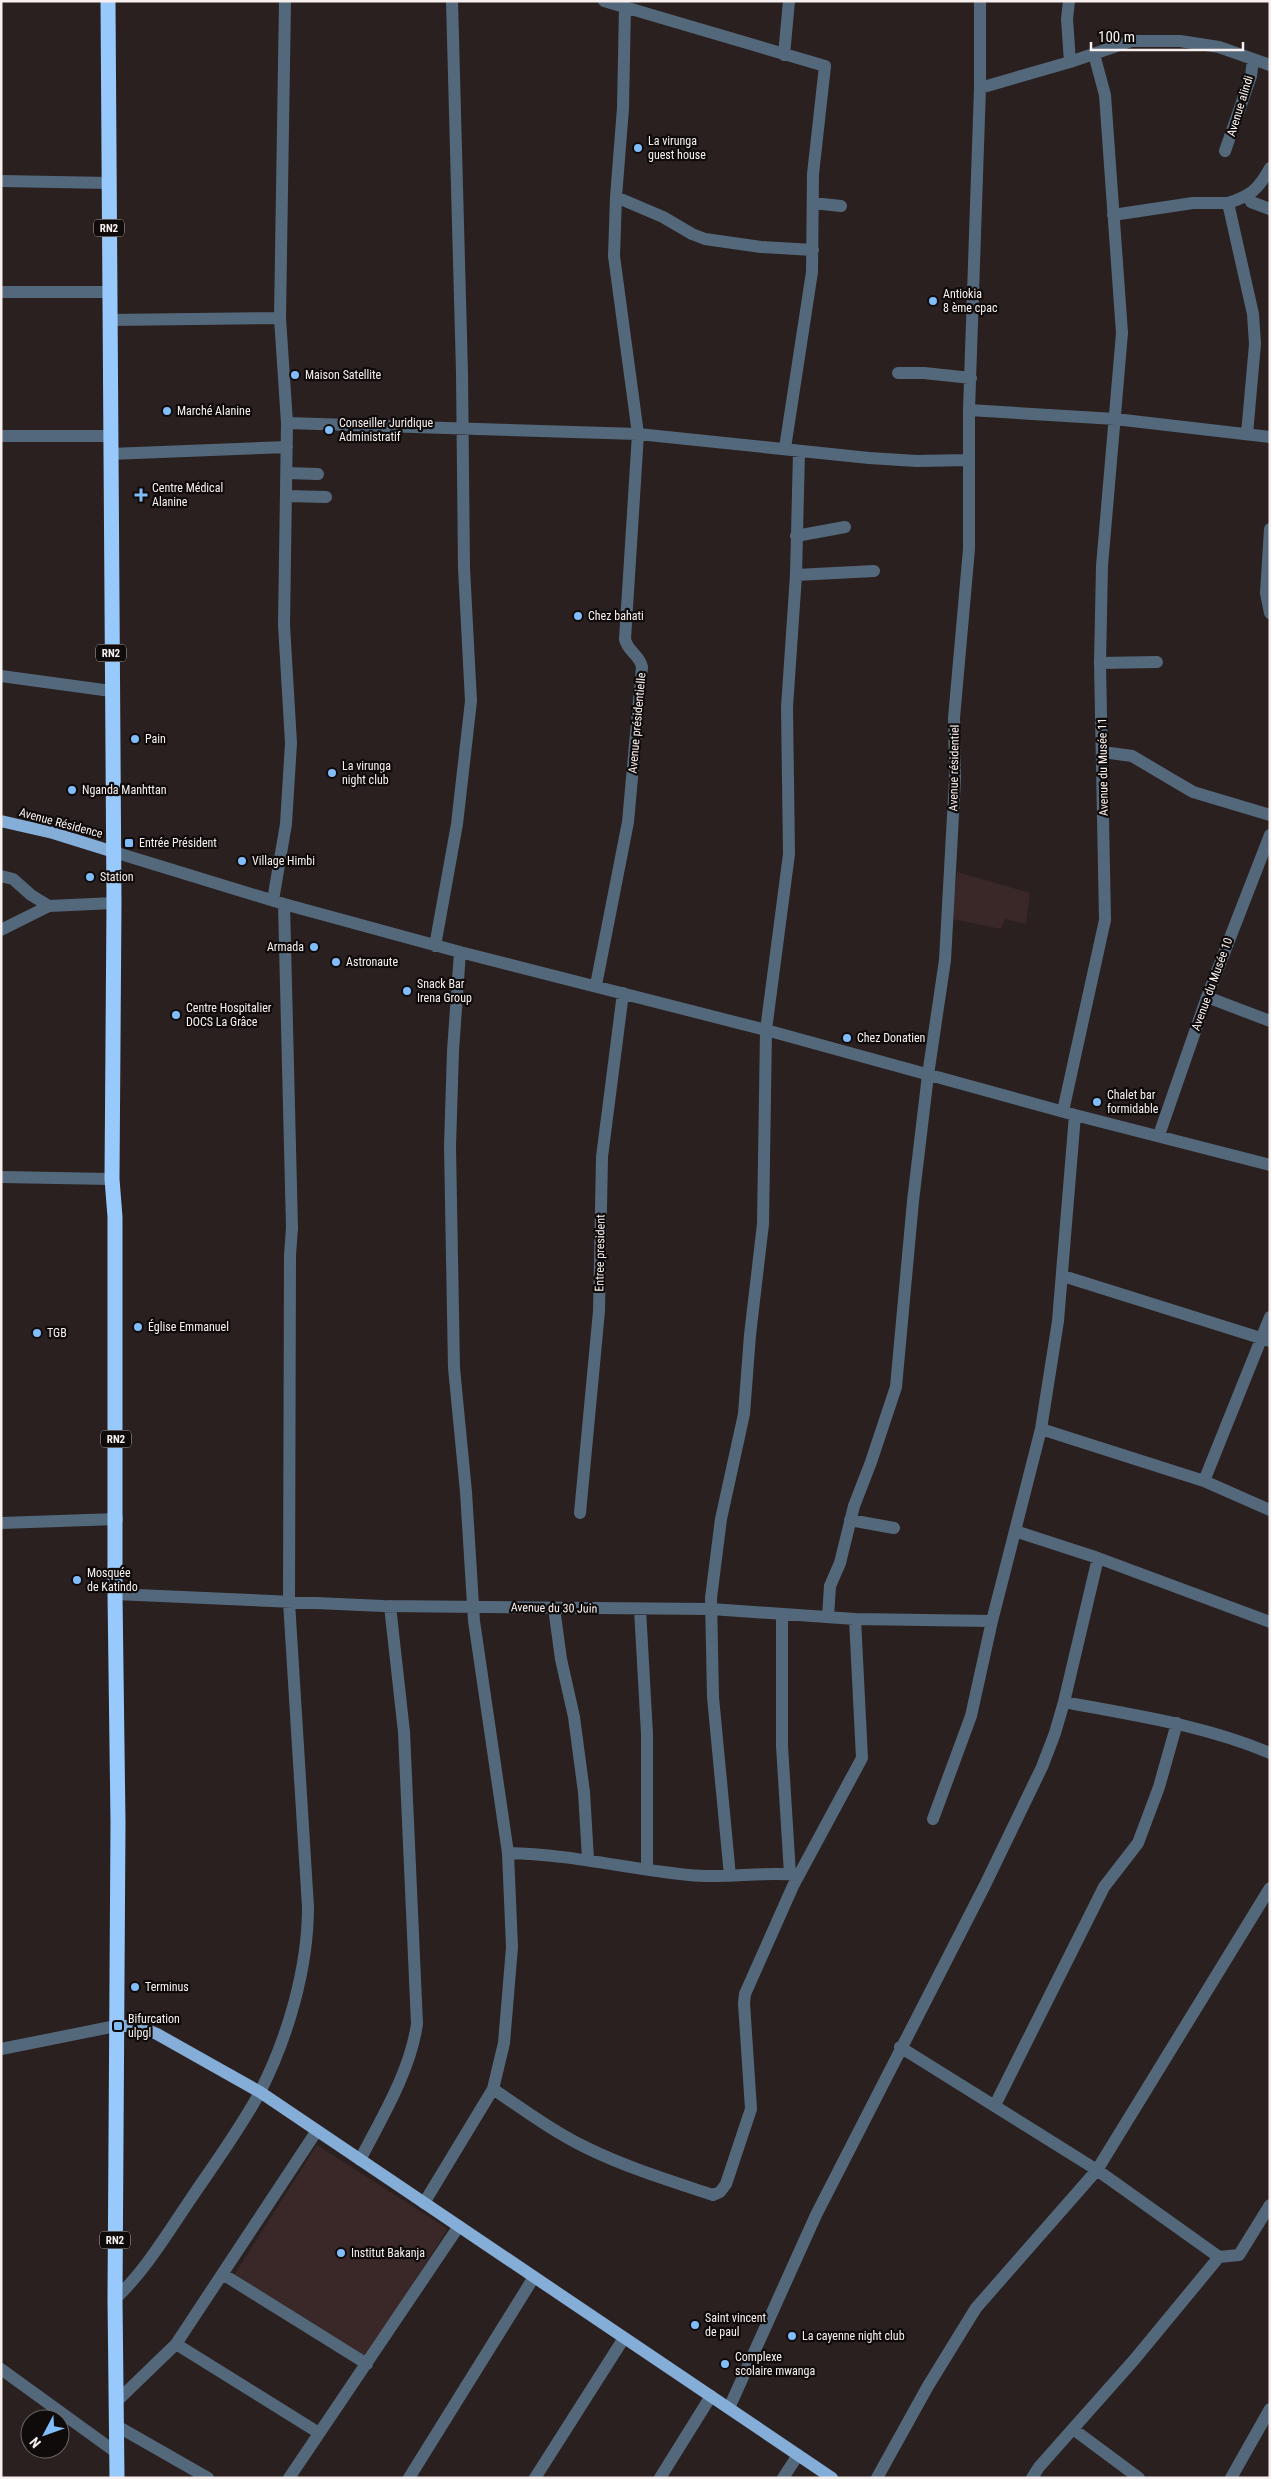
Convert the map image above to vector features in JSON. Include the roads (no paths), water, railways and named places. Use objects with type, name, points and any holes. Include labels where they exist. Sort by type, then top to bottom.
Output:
[{"type":"highway","name":"RN2","points":[[108,1],[111,692],[114,852],[112,1179],[116,1217],[117,1519],[115,1594],[118,1822],[115,2299],[117,2478]]},
{"type":"main road","name":"Avenue Résidence","points":[[1,821],[53,833],[114,852]]},
{"type":"main road","points":[[116,2026],[138,2026],[157,2034],[260,2092],[316,2132],[459,2226],[832,2478]]},
{"type":"street","points":[[115,2299],[136,2279],[216,2162],[260,2092],[283,2036],[303,1968],[308,1937],[308,1907],[289,1602],[290,1264],[292,1228],[278,902],[290,758],[284,625],[287,424],[280,318],[285,1]]},
{"type":"street","points":[[436,946],[458,824],[470,718],[471,676],[464,568],[463,429],[452,1]]},
{"type":"street","points":[[604,1],[825,66],[815,148],[813,250],[804,333],[786,448]]},
{"type":"street","points":[[784,55],[789,1]]},
{"type":"street","name":"Avenue résidentiel","points":[[828,1617],[830,1586],[840,1563],[850,1520],[896,1387],[913,1201],[928,1075],[945,960],[955,778],[954,718],[969,549],[969,410],[980,88],[980,1]]},
{"type":"street","points":[[1069,1],[1067,19],[1070,62]]},
{"type":"street","name":"Avenue présidentielle","points":[[596,985],[628,822],[642,664],[627,647],[625,639],[638,434],[614,256],[616,197],[623,108],[625,6]]},
{"type":"street","points":[[980,88],[1070,62],[1131,40],[1172,41],[1219,47],[1270,65]]},
{"type":"street","name":"Avenue du Musée 11","points":[[933,1819],[969,1722],[992,1621],[1041,1429],[1063,1276],[1069,1113],[1105,920],[1100,663],[1102,566],[1122,333],[1105,95],[1094,54]]},
{"type":"street","name":"Avenue alindi","points":[[1225,151],[1251,76],[1253,59]]},
{"type":"street","points":[[1113,215],[1193,203],[1228,204],[1249,196],[1270,168]]},
{"type":"street","points":[[1,181],[108,183]]},
{"type":"street","points":[[1249,196],[1251,202],[1270,209]]},
{"type":"street","points":[[616,197],[705,239],[761,247],[813,250]]},
{"type":"street","points":[[813,203],[842,206]]},
{"type":"street","points":[[1228,204],[1244,269],[1254,324],[1255,344],[1247,434]]},
{"type":"street","points":[[1,292],[109,292]]},
{"type":"street","points":[[109,320],[280,318]]},
{"type":"street","points":[[898,373],[924,373],[971,378]]},
{"type":"street","points":[[969,410],[1115,419],[1270,437]]},
{"type":"street","points":[[287,424],[638,434],[889,460],[968,460]]},
{"type":"street","points":[[1,436],[110,436]]},
{"type":"street","points":[[110,454],[287,447]]},
{"type":"street","points":[[730,1876],[713,1698],[712,1579],[721,1519],[744,1414],[750,1335],[759,1275],[763,1224],[766,1030],[789,854],[787,707],[796,575],[799,451]]},
{"type":"street","points":[[287,473],[318,474]]},
{"type":"street","points":[[287,496],[326,497]]},
{"type":"street","points":[[796,536],[845,527]]},
{"type":"street","points":[[1269,610],[1266,593],[1270,529]]},
{"type":"street","points":[[796,575],[874,571]]},
{"type":"street","points":[[1100,663],[1157,662]]},
{"type":"street","points":[[1,676],[111,692]]},
{"type":"street","points":[[1103,752],[1132,756],[1193,792],[1270,815]]},
{"type":"street","name":"Avenue du Musée 10","points":[[1159,1135],[1206,997],[1268,843]]},
{"type":"street","points":[[114,852],[278,902],[436,946],[596,985],[1069,1113],[1270,1165]]},
{"type":"street","points":[[1,876],[13,879],[31,895],[49,906]]},
{"type":"street","points":[[1,930],[49,906],[114,903]]},
{"type":"street","points":[[424,2203],[494,2089],[504,2043],[512,1947],[508,1853],[472,1607],[466,1492],[454,1368],[450,1146],[460,952]]},
{"type":"street","name":"Entree president","points":[[580,1513],[599,1310],[602,1157],[623,993]]},
{"type":"street","points":[[1206,997],[1270,1021]]},
{"type":"street","points":[[1,1177],[112,1179]]},
{"type":"street","points":[[1063,1276],[1265,1340]]},
{"type":"street","points":[[1204,1481],[1265,1340],[1270,1317]]},
{"type":"street","points":[[1041,1429],[1204,1481],[1270,1510]]},
{"type":"street","points":[[1,1523],[117,1519]]},
{"type":"street","points":[[850,1520],[894,1528]]},
{"type":"street","points":[[1015,1531],[1098,1558],[1270,1622]]},
{"type":"street","points":[[729,2408],[816,2215],[1026,1802],[1055,1733],[1098,1558]]},
{"type":"street","name":"Avenue du 30 Juin","points":[[115,1594],[390,1606],[712,1609],[855,1619],[992,1621]]},
{"type":"street","points":[[360,2160],[403,2072],[414,2043],[417,2024],[404,1732],[390,1606]]},
{"type":"street","points":[[554,1608],[561,1659],[574,1717],[583,1782],[588,1859]]},
{"type":"street","points":[[640,1609],[647,1734],[647,1869]]},
{"type":"street","points":[[782,1614],[782,1754],[794,1875]]},
{"type":"street","points":[[494,2089],[562,2135],[589,2149],[640,2170],[713,2195],[720,2192],[726,2184],[751,2109],[745,1994],[794,1875],[862,1758],[855,1619]]},
{"type":"street","points":[[1064,1702],[1177,1723],[1218,1734],[1270,1752]]},
{"type":"street","points":[[995,2105],[1104,1887],[1138,1842],[1160,1787],[1177,1723]]},
{"type":"street","points":[[508,1853],[542,1853],[690,1875],[794,1875]]},
{"type":"street","points":[[877,2478],[928,2386],[976,2308],[1097,2170],[1270,1888]]},
{"type":"street","points":[[1,2049],[116,2026]]},
{"type":"street","points":[[900,2047],[1097,2170],[1219,2257],[1239,2255],[1269,2209]]},
{"type":"street","points":[[116,2402],[176,2344],[224,2275],[316,2132]]},
{"type":"street","points":[[289,2478],[459,2226]]},
{"type":"street","points":[[1032,2478],[1039,2467],[1219,2257]]},
{"type":"street","points":[[224,2275],[367,2364]]},
{"type":"street","points":[[409,2478],[534,2277]]},
{"type":"street","points":[[535,2478],[624,2338]]},
{"type":"street","points":[[176,2344],[319,2433]]},
{"type":"street","points":[[1,2369],[117,2453]]},
{"type":"street","points":[[660,2478],[711,2396]]},
{"type":"street","points":[[1231,2478],[1270,2410]]},
{"type":"street","points":[[117,2426],[208,2478]]},
{"type":"street","points":[[1073,2429],[1139,2478]]},
{"type":"street","points":[[783,2478],[798,2454]]},
{"type":"place","name":"La virunga guest house","points":[[638,148]]},
{"type":"place","name":"Antiokia 8 ème cpac","points":[[933,301]]},
{"type":"place","name":"Maison Satellite","points":[[295,375]]},
{"type":"place","name":"Marché Alanine","points":[[167,411]]},
{"type":"place","name":"Conseiller Juridique Administratif","points":[[329,430]]},
{"type":"place","name":"Centre Médical Alanine","points":[[141,495]]},
{"type":"place","name":"Chez bahati","points":[[578,616]]},
{"type":"place","name":"Pain","points":[[135,739]]},
{"type":"place","name":"La virunga night club","points":[[332,773]]},
{"type":"place","name":"Nganda Manhttan","points":[[72,790]]},
{"type":"place","name":"Entrée Président","points":[[129,843]]},
{"type":"place","name":"Village Himbi","points":[[242,861]]},
{"type":"place","name":"Station","points":[[90,877]]},
{"type":"place","name":"Armada","points":[[314,947]]},
{"type":"place","name":"Astronaute","points":[[336,962]]},
{"type":"place","name":"Snack Bar Irena Group","points":[[407,991]]},
{"type":"place","name":"Centre Hospitalier DOCS La Grâce","points":[[176,1015]]},
{"type":"place","name":"Chez Donatien","points":[[847,1038]]},
{"type":"place","name":"Chalet bar formidable","points":[[1097,1102]]},
{"type":"place","name":"Église Emmanuel","points":[[138,1327]]},
{"type":"place","name":"TGB","points":[[37,1333]]},
{"type":"place","name":"Mosquée de Katindo","points":[[77,1580]]},
{"type":"place","name":"Terminus","points":[[135,1987]]},
{"type":"place","name":"Bifurcation ulpgl","points":[[118,2026]]},
{"type":"place","name":"Institut Bakanja","points":[[341,2253]]},
{"type":"place","name":"Saint vincent de paul","points":[[695,2325]]},
{"type":"place","name":"La cayenne night club","points":[[792,2336]]},
{"type":"place","name":"Complexe scolaire mwanga","points":[[725,2364]]}]
